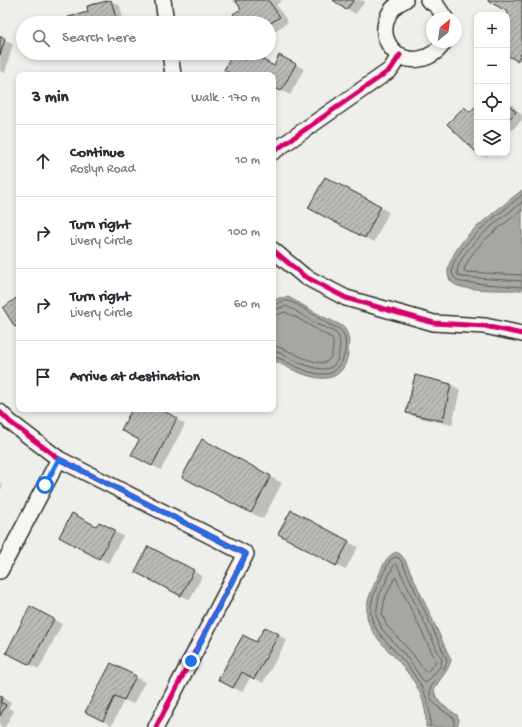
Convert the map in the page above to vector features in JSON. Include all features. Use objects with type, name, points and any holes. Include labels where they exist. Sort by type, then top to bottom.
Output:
[{"type":"street","points":[[162,0],[165,16]]},
{"type":"street","points":[[405,0],[398,3],[391,10],[386,20],[385,30],[387,40],[392,49],[400,55],[410,59],[420,60],[430,57],[440,48]]},
{"type":"street","points":[[428,0],[437,6],[441,12]]},
{"type":"street","points":[[276,150],[390,70],[400,55]]},
{"type":"street","points":[[171,60],[173,72]]},
{"type":"street","points":[[276,253],[304,276],[346,298],[434,323],[485,326],[522,334]]},
{"type":"street","points":[[0,412],[10,422],[59,459],[246,554],[156,727]]},
{"type":"street","points":[[0,571],[59,459]]},
{"type":"water","points":[[522,190],[522,290],[472,289],[458,286],[451,282],[448,275],[448,268],[460,245],[476,227]]},
{"type":"water","points":[[288,297],[344,328],[349,340],[348,354],[343,367],[336,375],[327,378],[316,378],[305,375],[276,361],[276,300]]},
{"type":"water","points":[[397,552],[405,560],[451,660],[450,665],[434,690],[436,697],[441,704],[457,715],[459,720],[457,727],[426,727],[424,704],[416,684],[381,642],[368,621],[367,605],[372,590],[385,561],[393,553]]},
{"type":"building","points":[[111,0],[115,16],[72,16],[88,12],[87,6]]},
{"type":"building","points":[[235,0],[268,0],[280,17],[276,20],[276,16],[234,16],[233,14],[241,9]]},
{"type":"building","points":[[333,0],[354,0],[346,10]]},
{"type":"building","points":[[522,0],[522,52],[517,61],[510,57],[510,12],[488,1]]},
{"type":"building","points":[[0,37],[5,39],[0,55]]},
{"type":"building","points":[[279,55],[296,64],[281,91],[276,88],[276,72],[228,72],[224,70],[229,60],[263,60],[274,66]]},
{"type":"building","points":[[510,106],[516,112],[510,118]]},
{"type":"building","points":[[464,107],[470,112],[474,108],[474,150],[447,124]]},
{"type":"building","points":[[325,177],[381,206],[365,238],[308,208]]},
{"type":"building","points":[[16,298],[15,327],[3,308]]},
{"type":"building","points":[[415,375],[451,384],[443,421],[406,413]]},
{"type":"building","points":[[130,412],[166,412],[177,418],[152,466],[131,455],[139,440],[121,430]]},
{"type":"building","points":[[202,439],[271,476],[251,513],[182,477]]},
{"type":"building","points":[[291,510],[349,541],[336,566],[278,534]]},
{"type":"building","points":[[72,513],[96,526],[99,522],[115,530],[99,559],[59,537]]},
{"type":"building","points":[[148,546],[194,570],[181,596],[135,572]]},
{"type":"building","points":[[30,606],[54,619],[30,665],[6,653]]},
{"type":"building","points":[[265,627],[279,634],[254,679],[242,672],[233,688],[218,680],[243,635],[256,642]]},
{"type":"building","points":[[111,663],[136,676],[124,700],[115,696],[103,721],[85,712]]},
{"type":"building","points":[[0,695],[3,697],[0,702]]},
{"type":"building","points":[[0,702],[6,705],[0,716]]},
{"type":"cycle path","points":[[276,150],[390,70],[400,55]]},
{"type":"cycle path","points":[[276,253],[304,276],[346,298],[434,323],[485,326],[522,334]]},
{"type":"cycle path","points":[[0,412],[10,422],[59,459],[246,554],[156,727]]},
{"type":"route","points":[[45,485],[59,459],[246,554],[191,661]]}]
